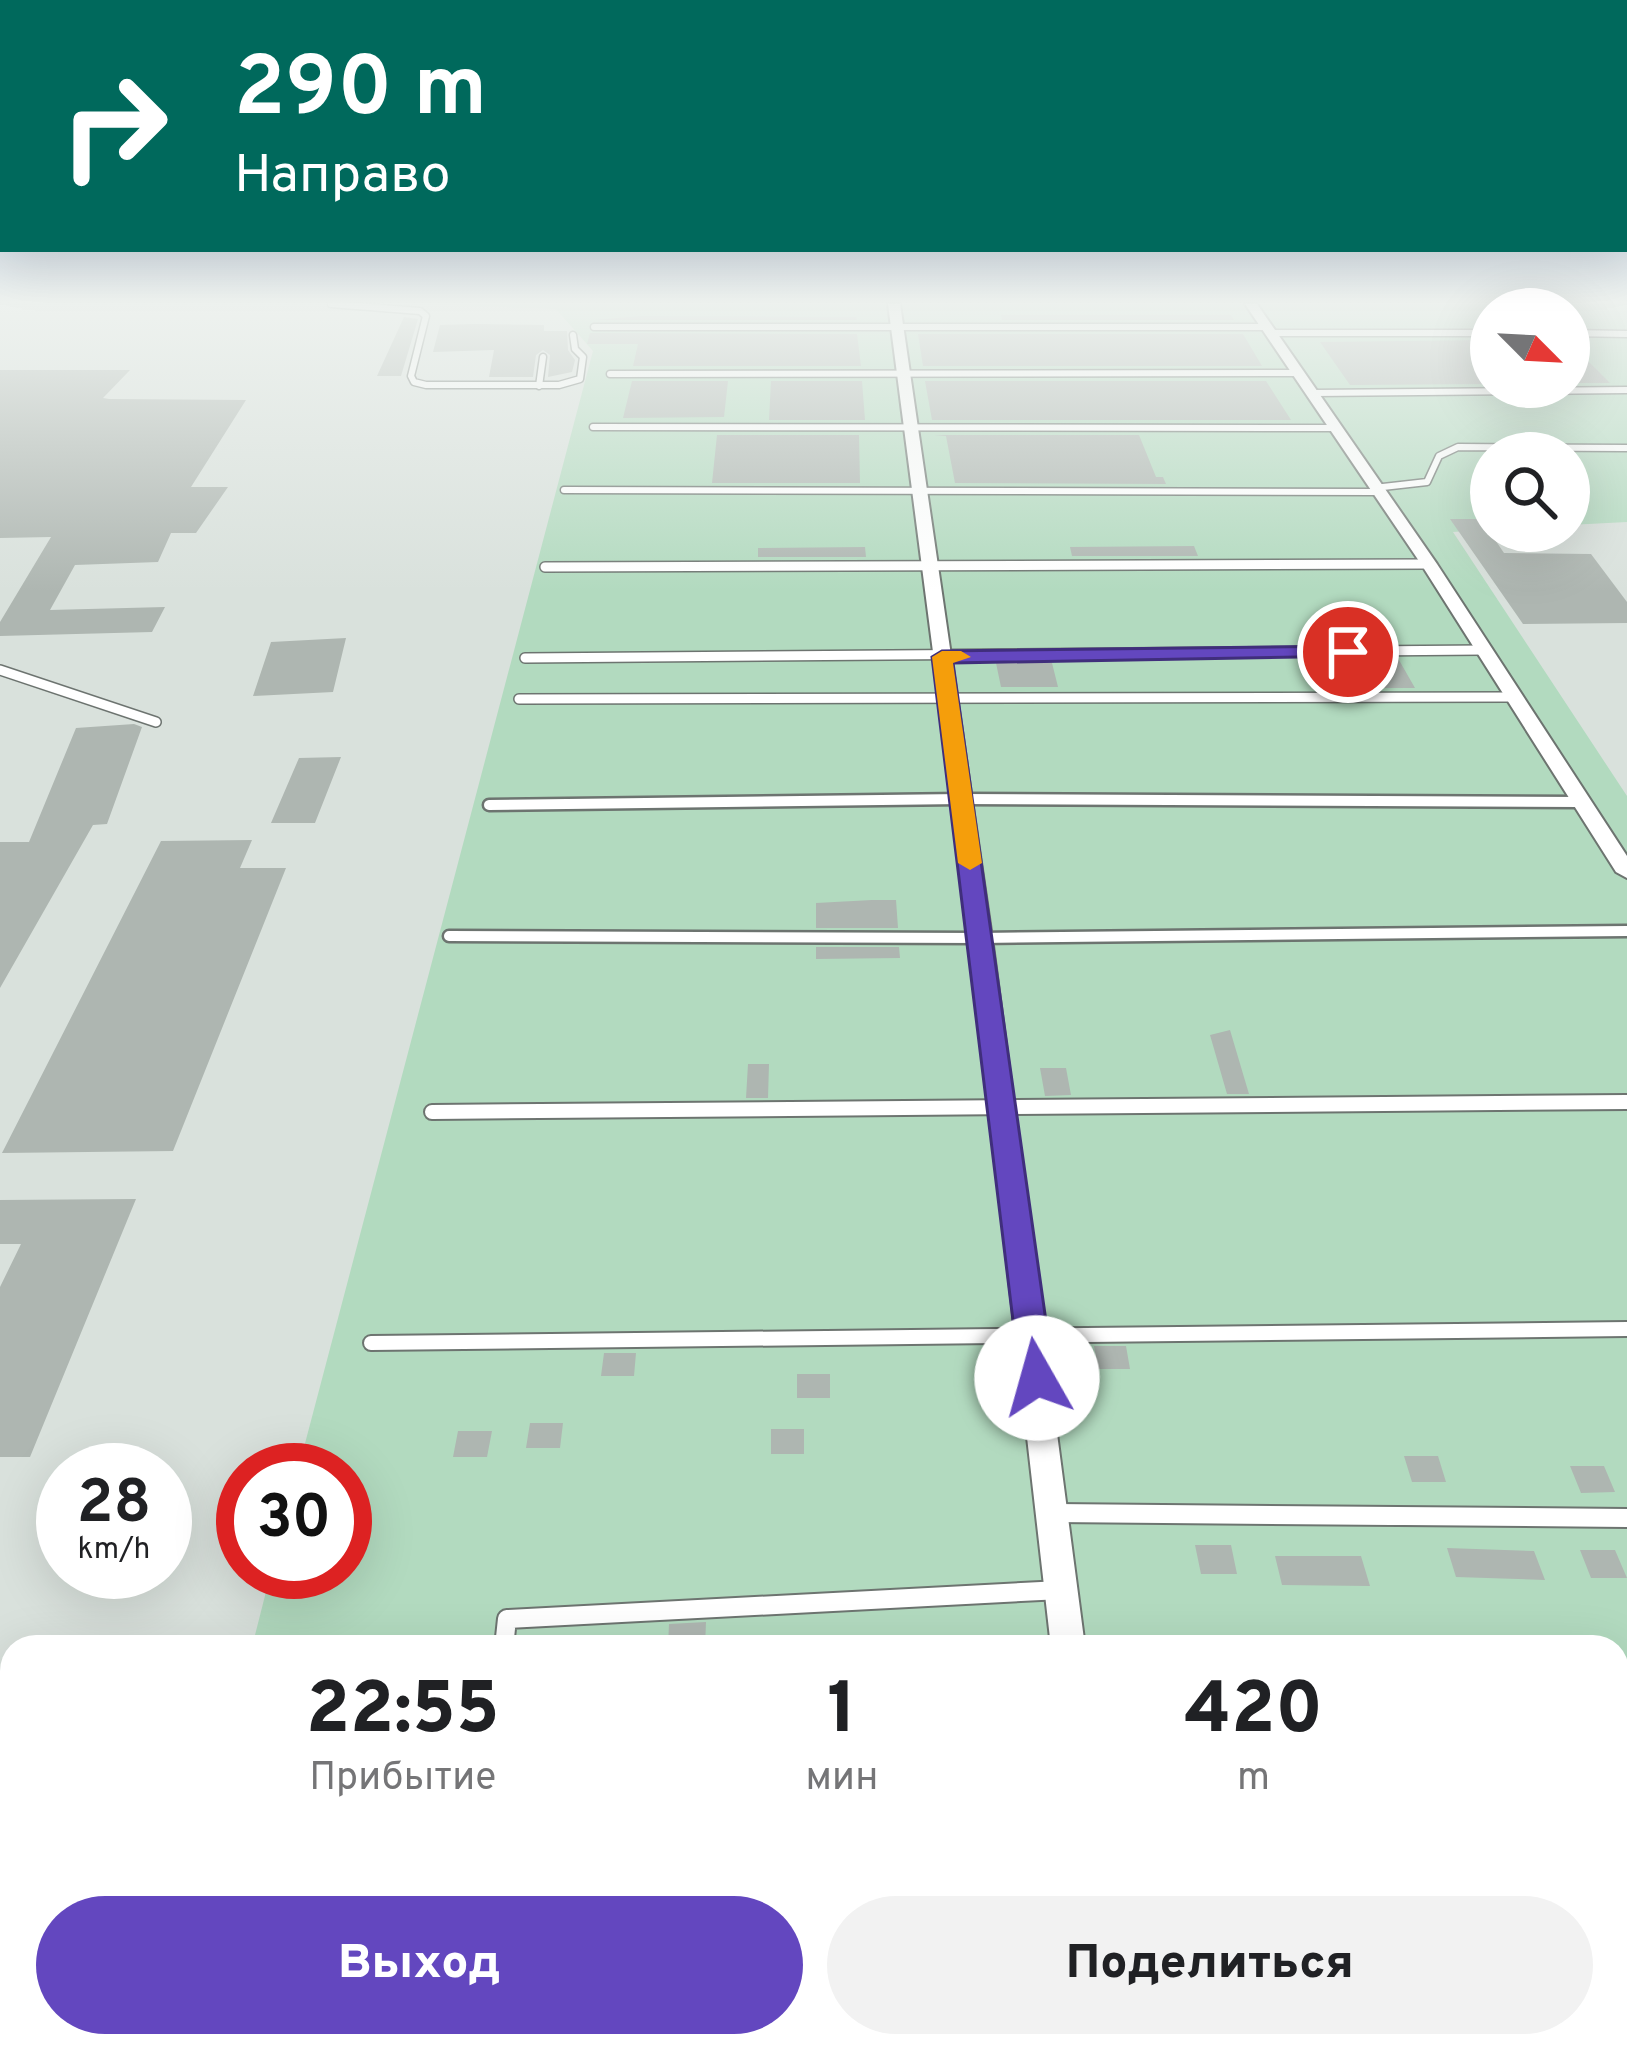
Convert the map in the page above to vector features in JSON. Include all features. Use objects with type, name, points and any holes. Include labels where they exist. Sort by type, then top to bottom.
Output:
[{"type":"street","points":[[909,400],[945,697],[1004,1108],[1067,1635]]},
{"type":"street","points":[[1320,400],[1627,872]]},
{"type":"lane","points":[[593,428],[1338,428]]},
{"type":"lane","points":[[564,490],[1376,490],[1427,482],[1439,456],[1458,447],[1627,448]]},
{"type":"lane","points":[[545,567],[1429,564]]},
{"type":"lane","points":[[525,658],[1484,650]]},
{"type":"lane","points":[[0,670],[156,722]]},
{"type":"lane","points":[[519,699],[1513,697]]},
{"type":"lane","points":[[489,805],[961,800],[1580,802]]},
{"type":"lane","points":[[449,936],[981,938],[1627,931]]},
{"type":"lane","points":[[432,1112],[1627,1102]]},
{"type":"lane","points":[[370,1342],[1627,1329]]},
{"type":"lane","points":[[1054,1513],[1627,1518]]},
{"type":"lane","points":[[505,1635],[507,1619],[1062,1590]]},
{"type":"green space","points":[[580,400],[1470,400],[1470,408],[1590,408],[1590,400],[1627,400],[1627,522],[1590,524],[1590,432],[1470,432],[1470,531],[1453,532],[1627,796],[1627,1635],[255,1635],[264,1599],[372,1599],[372,1443],[305,1443]]},
{"type":"building","points":[[0,400],[246,400],[191,487],[228,487],[196,533],[171,533],[158,562],[75,565],[50,610],[165,607],[152,632],[0,636],[0,622],[51,537],[0,538]]},
{"type":"building","points":[[627,400],[726,400],[724,417],[623,418]]},
{"type":"building","points":[[770,400],[863,400],[865,420],[769,420]]},
{"type":"building","points":[[928,400],[1278,400],[1291,420],[932,420]]},
{"type":"building","points":[[717,435],[859,435],[860,483],[712,483]]},
{"type":"building","points":[[934,435],[1139,435],[1156,477],[1163,477],[1166,484],[955,483],[946,436]]},
{"type":"building","points":[[1450,519],[1470,519],[1470,548]]},
{"type":"building","points":[[1194,546],[1198,556],[1072,556],[1070,547]]},
{"type":"building","points":[[865,547],[866,557],[758,557],[758,548]]},
{"type":"building","points":[[1473,552],[1591,554],[1627,602],[1627,623],[1523,624]]},
{"type":"building","points":[[346,638],[333,692],[253,696],[271,642]]},
{"type":"building","points":[[1361,660],[1399,660],[1415,688],[1362,688],[1355,676],[1370,676]]},
{"type":"building","points":[[996,663],[1052,663],[1058,687],[1001,687]]},
{"type":"building","points":[[142,727],[107,824],[93,825],[0,988],[0,842],[29,842],[76,728]]},
{"type":"building","points":[[341,757],[315,823],[271,823],[299,758]]},
{"type":"building","points":[[252,840],[240,868],[286,868],[173,1151],[2,1153],[161,841]]},
{"type":"building","points":[[896,900],[898,928],[816,928],[816,903]]},
{"type":"building","points":[[816,947],[899,947],[900,958],[816,959]]},
{"type":"building","points":[[1230,1030],[1249,1094],[1227,1094],[1210,1035]]},
{"type":"building","points":[[748,1064],[769,1064],[768,1098],[746,1098]]},
{"type":"building","points":[[1040,1068],[1066,1068],[1071,1095],[1045,1096]]},
{"type":"building","points":[[136,1199],[30,1457],[0,1457],[0,1287],[21,1244],[0,1244],[0,1200]]},
{"type":"building","points":[[1094,1346],[1126,1346],[1130,1369],[1098,1369]]},
{"type":"building","points":[[604,1353],[636,1353],[634,1376],[601,1376]]},
{"type":"building","points":[[797,1374],[830,1374],[830,1398],[797,1398]]},
{"type":"building","points":[[530,1423],[563,1423],[560,1448],[526,1448]]},
{"type":"building","points":[[771,1429],[804,1429],[804,1454],[771,1454]]},
{"type":"building","points":[[458,1431],[492,1431],[487,1457],[453,1457]]},
{"type":"building","points":[[1404,1456],[1438,1456],[1446,1482],[1412,1482]]},
{"type":"building","points":[[1570,1466],[1604,1466],[1615,1492],[1581,1493]]},
{"type":"building","points":[[1195,1545],[1231,1545],[1237,1574],[1201,1574]]},
{"type":"building","points":[[1447,1548],[1534,1551],[1545,1580],[1456,1577]]},
{"type":"building","points":[[1580,1550],[1615,1550],[1627,1578],[1591,1578]]},
{"type":"building","points":[[1275,1556],[1361,1556],[1370,1586],[1282,1585]]},
{"type":"building","points":[[706,1622],[705,1635],[669,1635],[669,1624]]},
{"type":"slow traffic","points":[[961,657],[942,657],[970,863]]},
{"type":"route","points":[[1037,1378],[942,657],[1348,652]]}]
